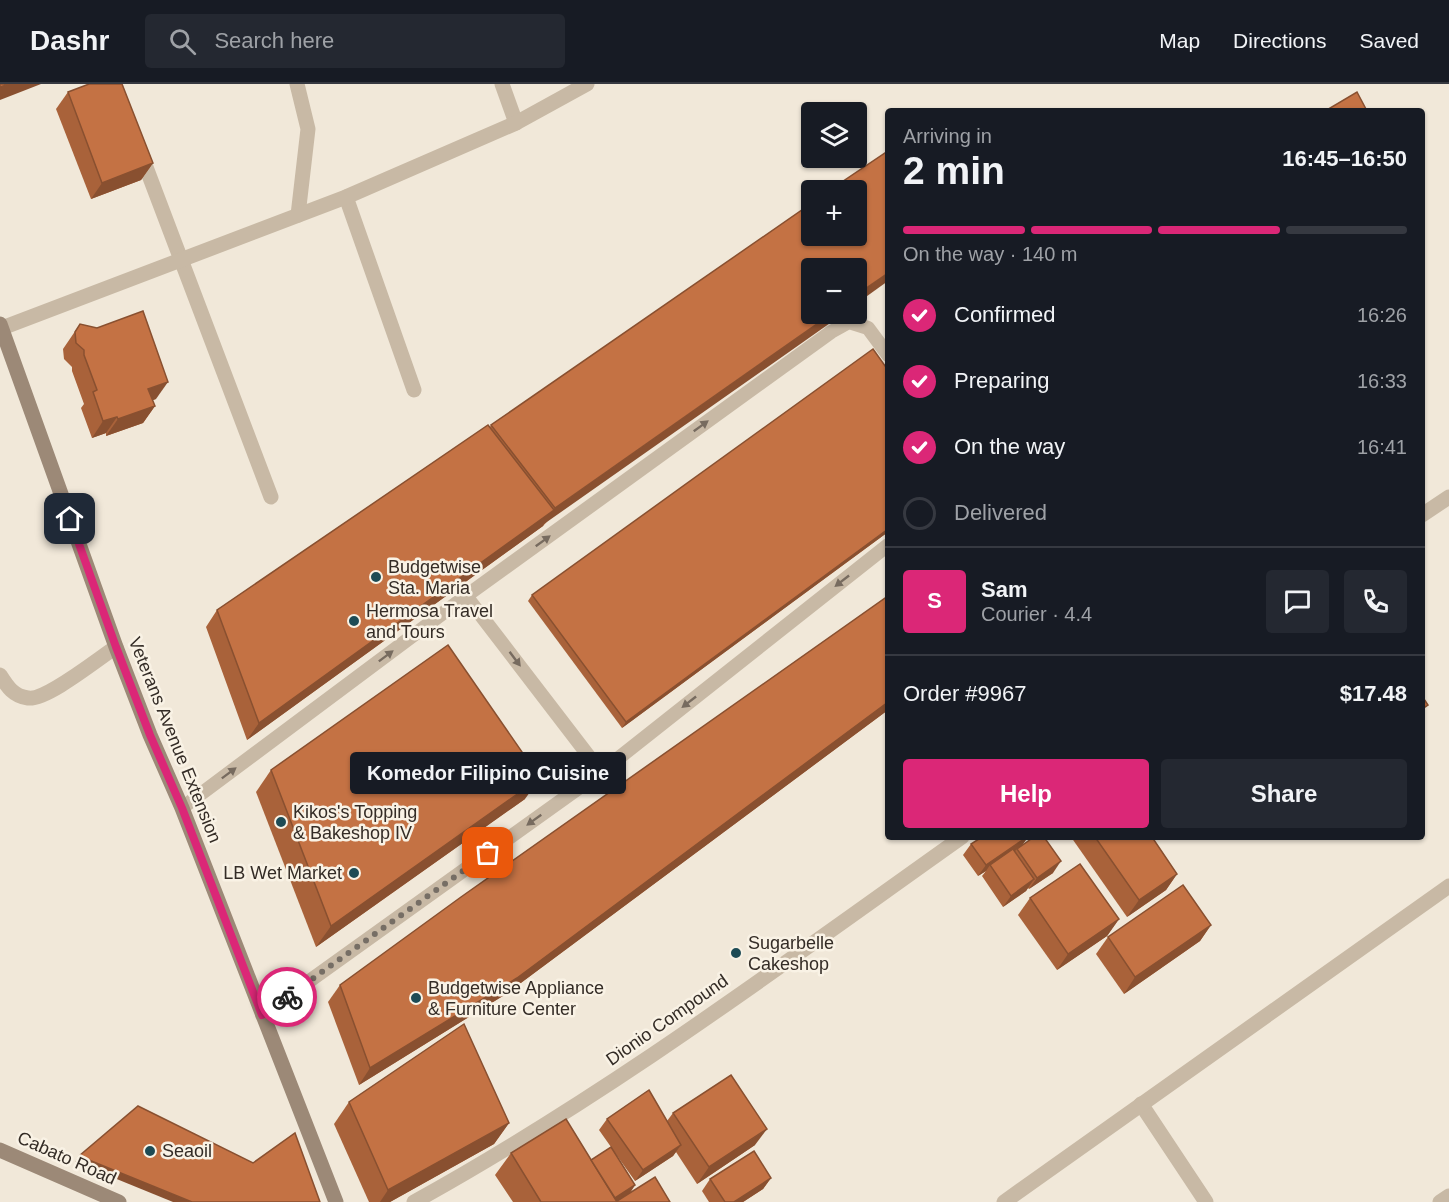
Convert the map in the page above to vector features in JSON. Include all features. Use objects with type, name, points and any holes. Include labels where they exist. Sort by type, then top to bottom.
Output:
[{"type":"main road","name":"Veterans Avenue Extension","points":[[1,326],[116,647],[150,735],[182,808],[336,1202]]},
{"type":"main road","name":"Cabato Road","points":[[0,1150],[119,1202]]},
{"type":"street","points":[[297,84],[308,129],[298,215]]},
{"type":"street","points":[[502,84],[516,123]]},
{"type":"street","points":[[1,326],[346,197],[516,123],[587,84]]},
{"type":"street","points":[[135,138],[271,497]]},
{"type":"street","points":[[346,197],[414,390]]},
{"type":"street","points":[[1425,513],[1449,497]]},
{"type":"street","points":[[0,675],[9,689],[19,696],[30,699],[47,694],[116,647]]},
{"type":"street","name":"Dionio Compound","points":[[414,1202],[477,1167],[612,1082],[958,840]]},
{"type":"street","points":[[1004,1202],[1449,886]]},
{"type":"street","points":[[1141,1104],[1206,1202]]},
{"type":"street","points":[[1440,1202],[1449,1196]]},
{"type":"lane","points":[[182,808],[466,596],[831,332],[849,322],[868,328],[885,351]]},
{"type":"lane","points":[[262,1015],[601,772],[885,547]]},
{"type":"lane","points":[[466,596],[601,772]]},
{"type":"building","points":[[89,84],[122,84],[153,163],[102,183],[68,92]]},
{"type":"building","points":[[1357,92],[1365,108],[1330,108]]},
{"type":"building","points":[[885,153],[885,275],[867,287],[867,258],[801,258],[801,324],[817,324],[555,508],[491,425],[801,211],[801,246],[867,246],[867,180],[845,180],[863,168],[867,168],[867,165]]},
{"type":"building","points":[[143,311],[168,382],[148,389],[155,406],[118,419],[117,417],[103,421],[93,392],[97,390],[84,350],[76,343],[75,332],[80,324],[97,328]]},
{"type":"building","points":[[873,349],[885,366],[885,531],[626,722],[532,595]]},
{"type":"building","name":"Budgetwise Sta. Maria","points":[[488,425],[554,510],[259,723],[217,610]]},
{"type":"building","points":[[885,598],[885,704],[517,978],[370,1068],[340,985]]},
{"type":"building","name":"LB Wet Market","points":[[448,645],[540,778],[331,926],[271,770]]},
{"type":"building","points":[[977,840],[1023,840],[986,865],[971,844]]},
{"type":"building","points":[[1030,840],[1046,840],[1061,861],[1037,878],[1017,849]]},
{"type":"building","points":[[1097,840],[1154,840],[1177,874],[1139,900]]},
{"type":"building","points":[[1013,849],[1034,879],[1011,896],[990,865]]},
{"type":"building","points":[[1080,864],[1119,919],[1068,954],[1030,898]]},
{"type":"building","points":[[1183,885],[1211,925],[1135,977],[1108,937]]},
{"type":"building","points":[[464,1024],[509,1123],[388,1190],[349,1102]]},
{"type":"building","points":[[731,1075],[767,1129],[709,1167],[673,1113]]},
{"type":"building","points":[[649,1090],[681,1145],[643,1170],[607,1119]]},
{"type":"building","name":"Seaoil","points":[[138,1106],[253,1163],[295,1133],[320,1202],[192,1202],[79,1156]]},
{"type":"building","points":[[566,1119],[617,1202],[541,1202],[511,1153]]},
{"type":"building","points":[[611,1147],[635,1185],[615,1198],[591,1160]]},
{"type":"building","points":[[754,1151],[771,1178],[734,1202],[725,1202],[710,1179]]},
{"type":"building","points":[[655,1177],[670,1202],[617,1202],[617,1201]]},
{"type":"way so far","points":[[287,997],[488,853]]},
{"type":"place","name":"Budgetwise Sta. Maria","points":[[376,577]]},
{"type":"place","name":"Hermosa Travel and Tours","points":[[354,621]]},
{"type":"place","name":"Kikos's Topping & Bakeshop IV","points":[[281,822]]},
{"type":"place","name":"Komedor Filipino Cuisine","points":[[488,853]]},
{"type":"place","name":"LB Wet Market","points":[[354,873]]},
{"type":"place","name":"Sugarbelle Cakeshop","points":[[736,953]]},
{"type":"place","name":"Budgetwise Appliance & Furniture Center","points":[[416,998]]},
{"type":"place","name":"Seaoil","points":[[150,1151]]},
{"type":"route","points":[[70,519],[150,735],[182,808],[262,1015],[287,997]]}]
